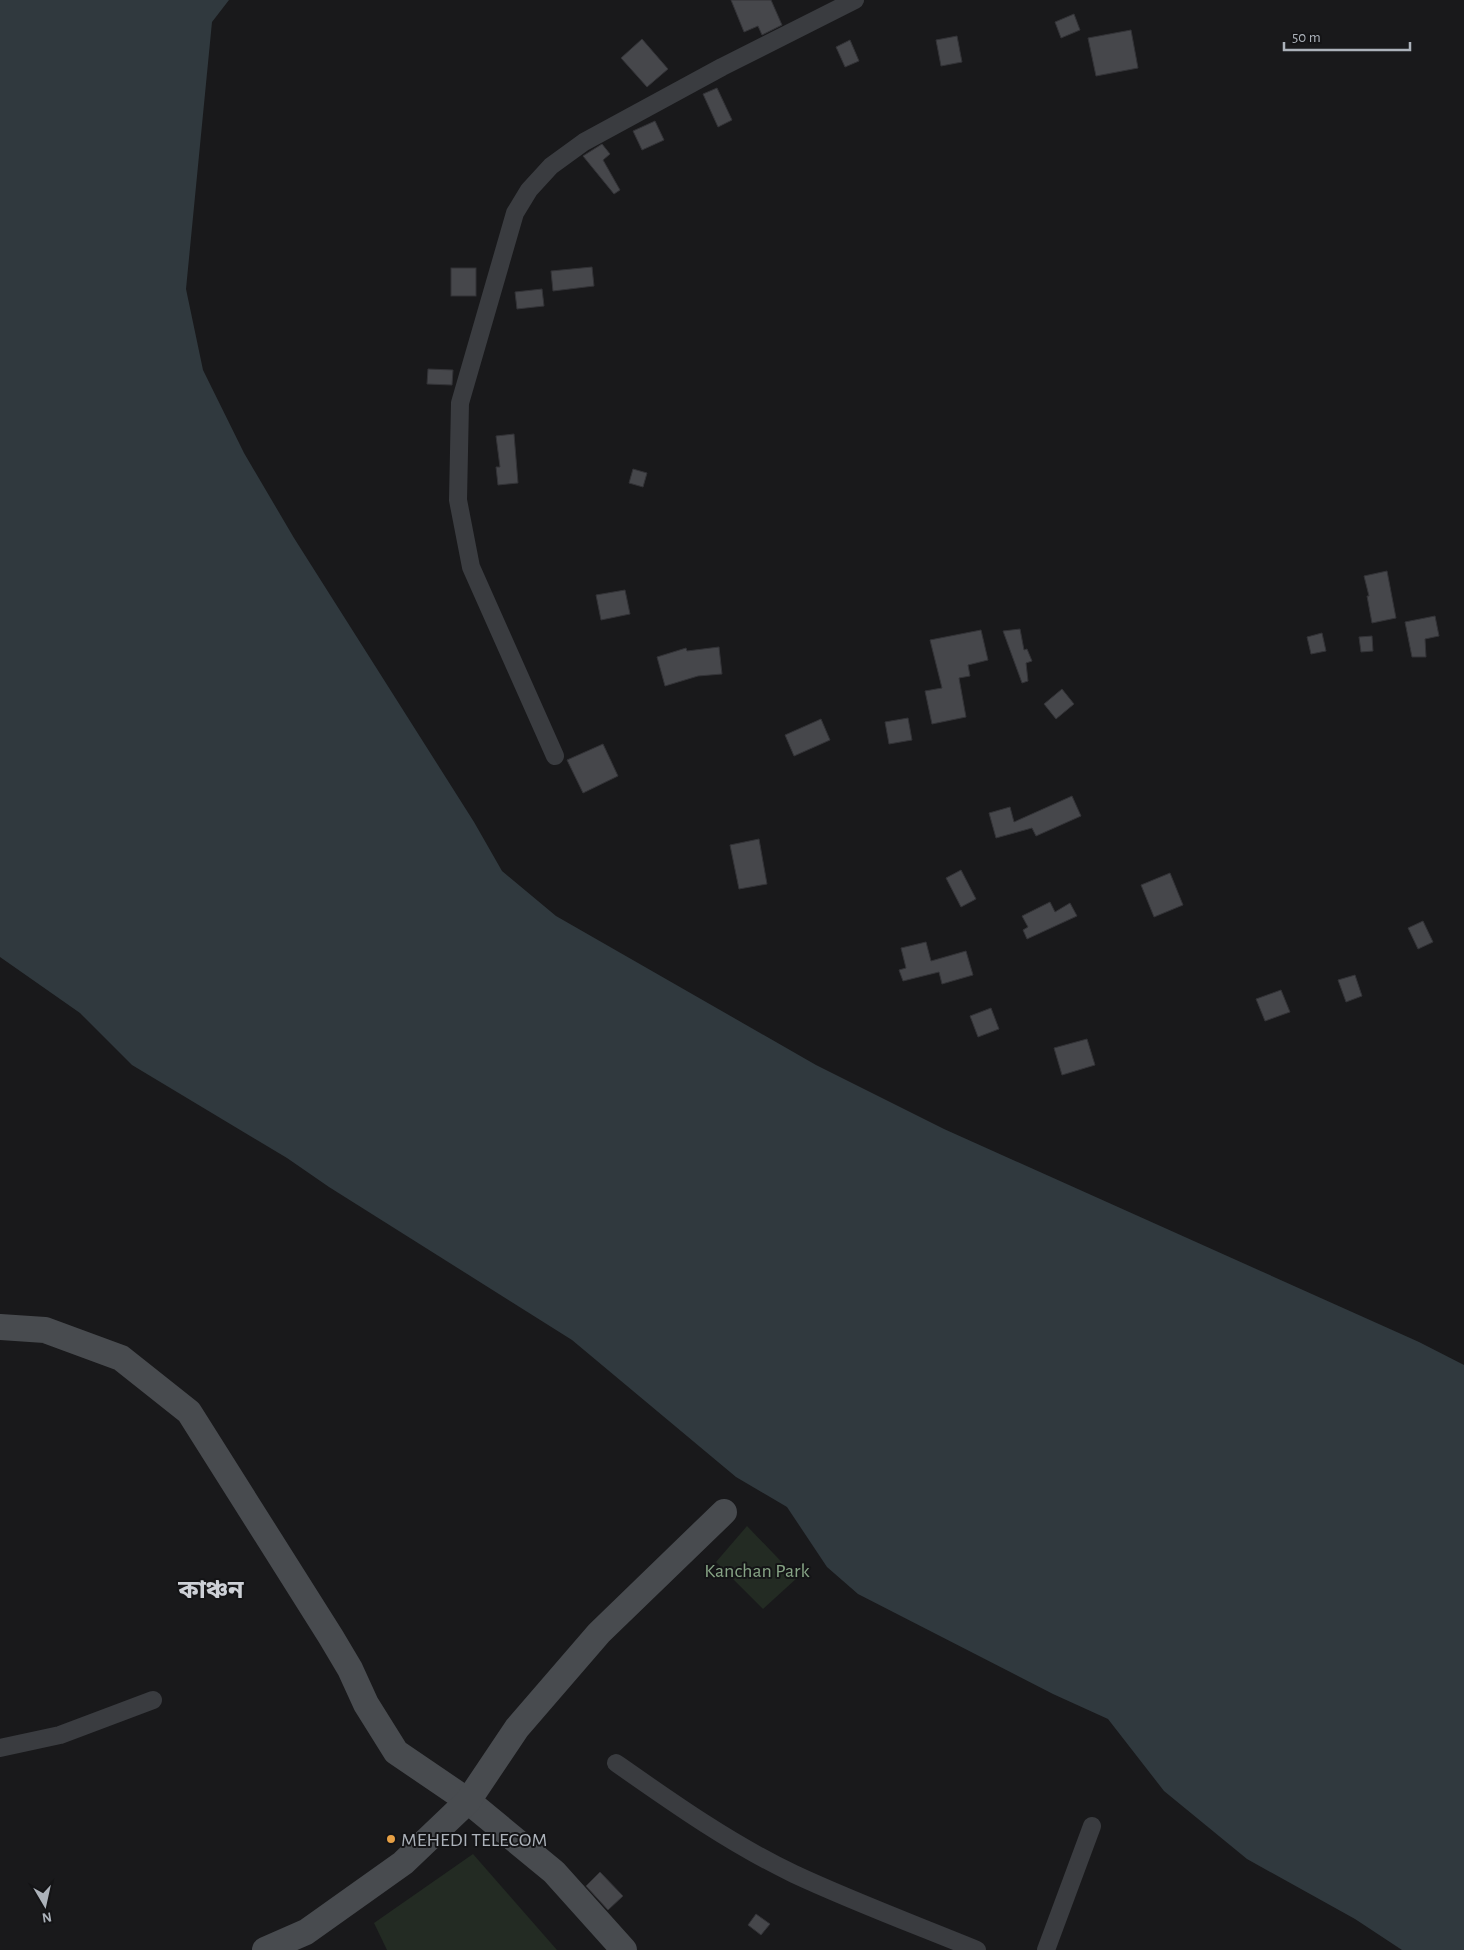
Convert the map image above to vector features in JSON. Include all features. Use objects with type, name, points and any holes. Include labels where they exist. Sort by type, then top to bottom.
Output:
[{"type":"street","points":[[555,756],[471,567],[458,500],[460,403],[515,213],[529,190],[551,166],[584,142],[722,67],[855,0]]},
{"type":"street","points":[[0,1327],[45,1330],[121,1358],[189,1412],[336,1645],[350,1669],[366,1704],[396,1752],[468,1801],[554,1872],[624,1950]]},
{"type":"street","points":[[265,1950],[306,1932],[403,1863],[468,1801],[517,1728],[599,1633],[724,1512]]},
{"type":"street","points":[[0,1748],[60,1735],[153,1700]]},
{"type":"street","points":[[616,1763],[671,1802],[734,1841],[794,1874],[977,1950]]},
{"type":"street","points":[[1046,1950],[1092,1826]]},
{"type":"green space","name":"Kanchan Park","points":[[747,1526],[797,1578],[763,1609],[716,1562]]},
{"type":"green space","points":[[473,1854],[557,1950],[387,1950],[374,1923]]},
{"type":"shaded area","points":[[0,0],[229,0],[212,22],[186,289],[203,370],[244,453],[294,538],[474,822],[502,871],[556,916],[816,1065],[944,1129],[1419,1342],[1464,1365],[1464,1950],[1402,1950],[1355,1919],[1247,1859],[1164,1791],[1108,1719],[1053,1694],[858,1594],[827,1567],[787,1507],[736,1477],[572,1340],[329,1187],[287,1158],[132,1065],[80,1013],[0,957]]},
{"type":"building","points":[[731,0],[771,0],[782,25],[762,35],[758,26],[744,32]]},
{"type":"building","points":[[1074,14],[1080,30],[1061,38],[1055,22]]},
{"type":"building","points":[[1131,30],[1138,68],[1096,76],[1088,38]]},
{"type":"building","points":[[957,36],[962,62],[941,66],[936,40]]},
{"type":"building","points":[[642,39],[668,69],[647,87],[621,58]]},
{"type":"building","points":[[850,40],[859,61],[845,67],[836,47]]},
{"type":"building","points":[[717,88],[732,120],[718,127],[703,94]]},
{"type":"building","points":[[655,121],[664,140],[642,150],[633,131]]},
{"type":"building","points":[[602,144],[610,154],[603,160],[620,190],[614,194],[583,156]]},
{"type":"building","points":[[592,267],[594,286],[553,291],[551,271]]},
{"type":"building","points":[[451,268],[476,268],[476,296],[451,296]]},
{"type":"building","points":[[542,289],[544,306],[517,309],[515,292]]},
{"type":"building","points":[[428,369],[453,370],[452,385],[427,384]]},
{"type":"building","points":[[514,434],[518,483],[498,485],[496,467],[500,467],[496,436]]},
{"type":"building","points":[[633,469],[647,473],[643,487],[629,483]]},
{"type":"building","points":[[1387,571],[1396,618],[1372,623],[1367,596],[1369,596],[1364,576]]},
{"type":"building","points":[[625,590],[630,614],[601,620],[596,595]]},
{"type":"building","points":[[1435,616],[1439,636],[1425,639],[1426,657],[1412,657],[1405,622]]},
{"type":"building","points":[[1020,629],[1024,650],[1027,649],[1032,661],[1026,663],[1028,681],[1022,683],[1003,631]]},
{"type":"building","points":[[981,630],[988,660],[968,665],[970,676],[959,678],[966,717],[932,724],[925,691],[942,688],[930,640]]},
{"type":"building","points":[[1322,633],[1326,651],[1311,654],[1307,637]]},
{"type":"building","points":[[1372,636],[1373,651],[1361,652],[1359,637]]},
{"type":"building","points":[[719,647],[722,674],[698,676],[665,686],[657,657],[686,648],[687,651]]},
{"type":"building","points":[[1062,689],[1074,704],[1056,719],[1044,704]]},
{"type":"building","points":[[908,718],[912,740],[889,744],[885,722]]},
{"type":"building","points":[[821,719],[830,740],[794,756],[785,735]]},
{"type":"building","points":[[603,744],[618,776],[583,793],[567,760]]},
{"type":"building","points":[[1072,796],[1081,816],[1036,836],[1032,828],[996,838],[989,813],[1010,807],[1014,822]]},
{"type":"building","points":[[759,839],[767,884],[739,889],[730,845]]},
{"type":"building","points":[[961,870],[976,899],[961,907],[946,878]]},
{"type":"building","points":[[1170,873],[1183,905],[1154,917],[1141,885]]},
{"type":"building","points":[[1050,902],[1055,912],[1070,903],[1077,916],[1027,939],[1023,930],[1028,927],[1022,916]]},
{"type":"building","points":[[1423,921],[1433,942],[1418,949],[1408,928]]},
{"type":"building","points":[[926,942],[931,961],[966,951],[973,975],[942,984],[939,972],[903,981],[899,970],[906,968],[901,948]]},
{"type":"building","points":[[1355,975],[1362,996],[1346,1002],[1338,980]]},
{"type":"building","points":[[1281,990],[1290,1012],[1265,1021],[1256,999]]},
{"type":"building","points":[[991,1008],[999,1029],[978,1037],[970,1016]]},
{"type":"building","points":[[1087,1039],[1095,1065],[1062,1075],[1054,1048]]},
{"type":"building","points":[[600,1872],[623,1896],[608,1910],[586,1886]]},
{"type":"building","points":[[756,1914],[770,1924],[761,1935],[748,1925]]},
{"type":"place","name":"MEHEDI TELECOM","points":[[391,1839]]},
{"type":"district","name":"কাঞ্চন","points":[[211,1589]]}]
